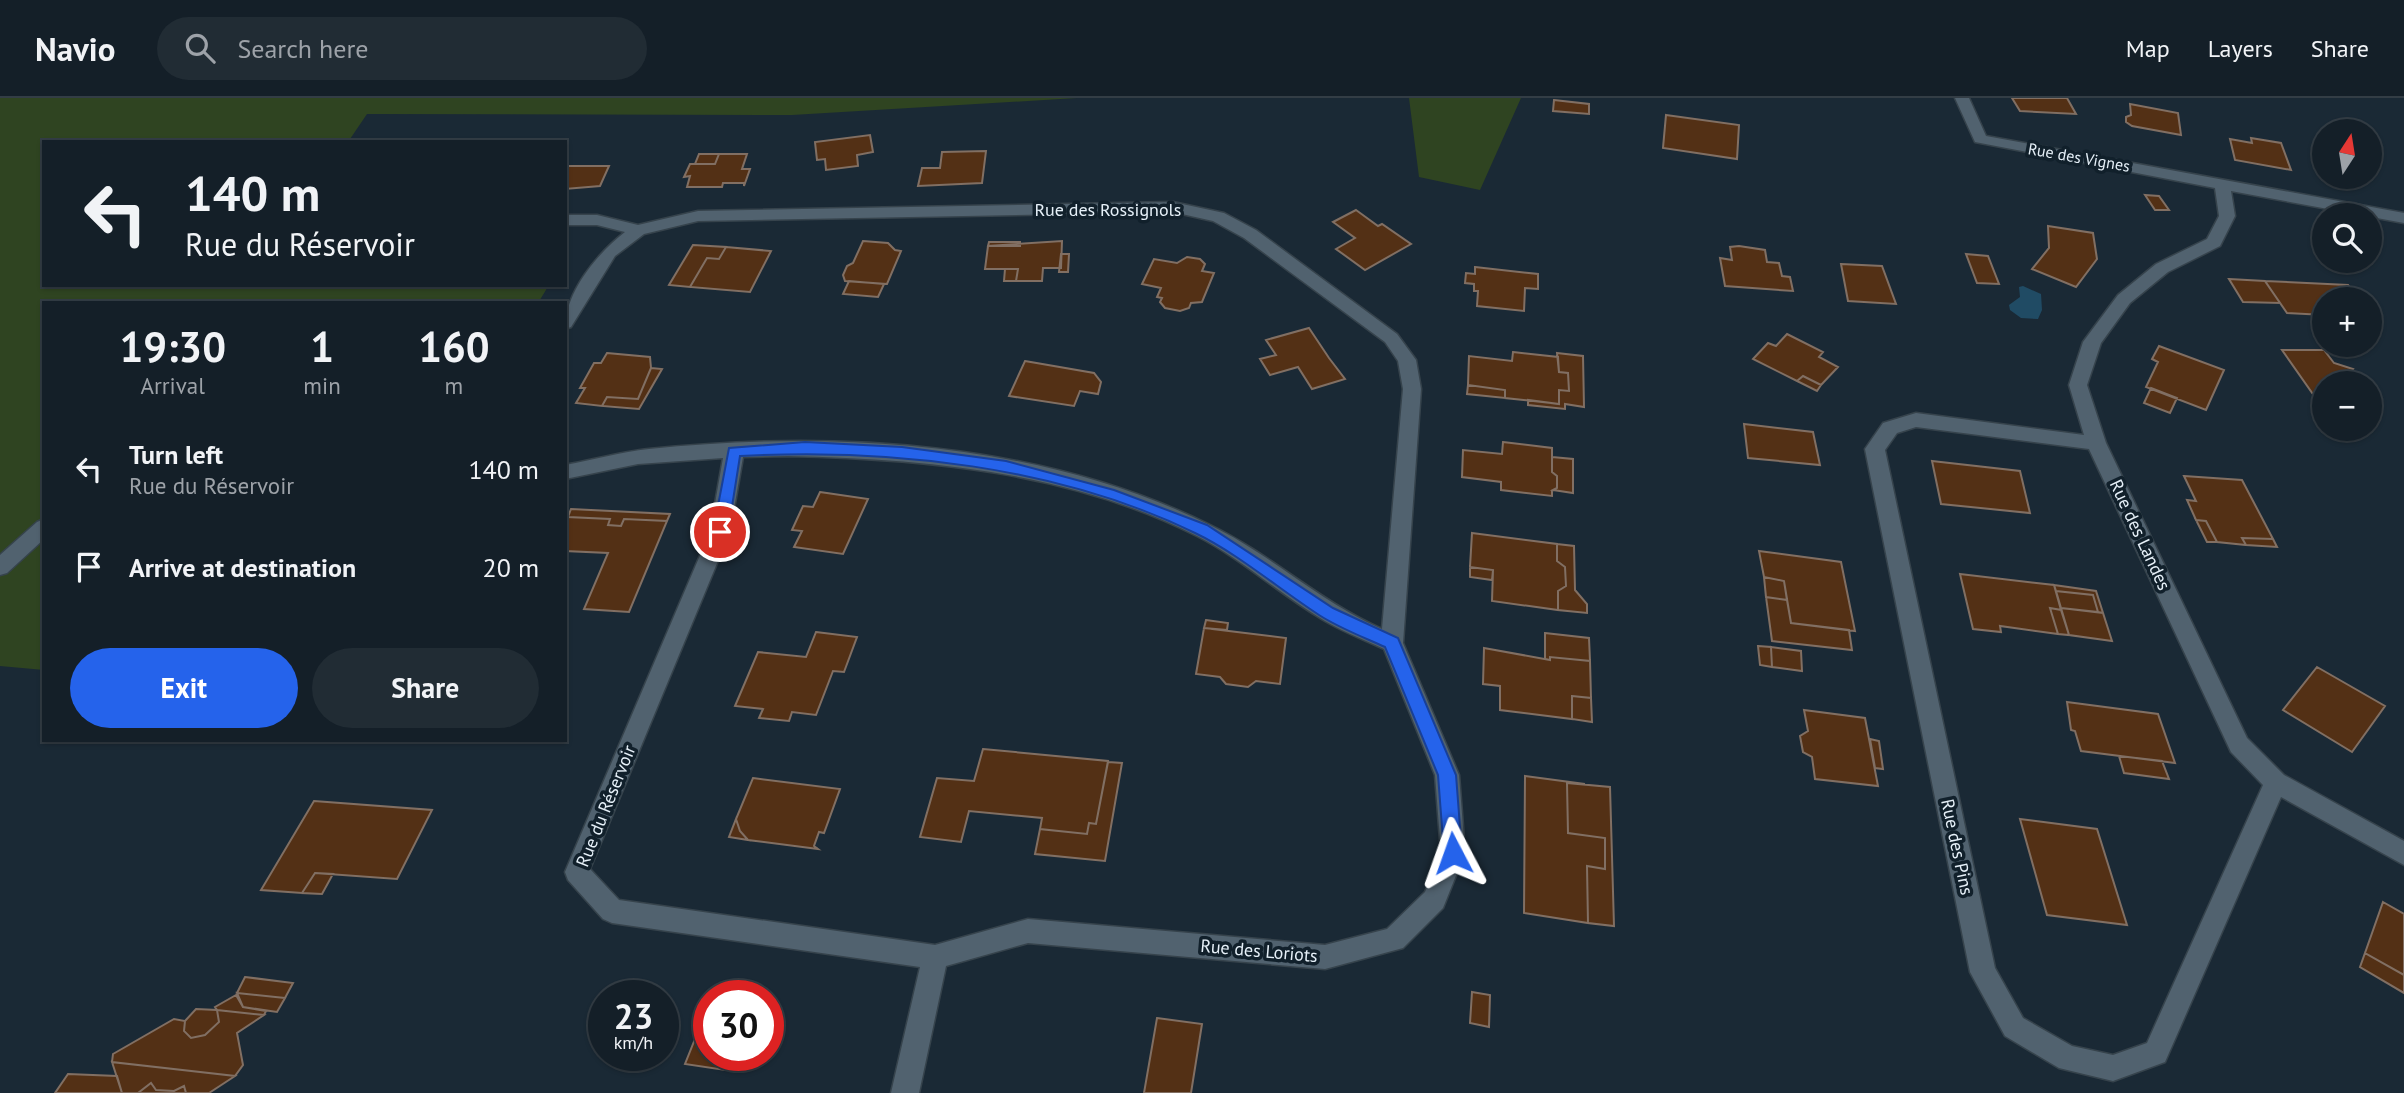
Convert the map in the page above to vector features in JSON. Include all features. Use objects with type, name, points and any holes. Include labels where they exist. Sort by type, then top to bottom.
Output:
[{"type":"street","name":"Rue des Vignes","points":[[1962,98],[1980,139],[2222,183]]},
{"type":"street","points":[[2222,183],[2404,218]]},
{"type":"street","name":"Rue des Landes","points":[[2222,183],[2227,216],[2214,242],[2162,268],[2124,299],[2092,342],[2078,385],[2096,443],[2239,745],[2276,782],[2404,854]]},
{"type":"street","name":"Rue des Rossignols","points":[[567,320],[609,253],[638,230],[698,216],[1173,207],[1219,217],[1250,234],[1391,338],[1407,360],[1412,389],[1392,642]]},
{"type":"street","points":[[567,220],[597,220],[638,230]]},
{"type":"street","name":"Rue des Pins","points":[[2096,443],[1916,420],[1890,428],[1875,449],[1983,972],[2014,1027],[2068,1059],[2113,1068],[2157,1054],[2276,782]]},
{"type":"street","points":[[567,472],[647,456],[805,447],[902,452],[1006,467],[1109,494],[1202,529],[1327,612],[1392,642]]},
{"type":"street","name":"Rue du Réservoir","points":[[734,452],[720,532],[577,872],[612,911],[934,957]]},
{"type":"street","points":[[0,567],[42,529]]},
{"type":"street","name":"Rue des Loriots","points":[[934,957],[1028,931],[1325,957],[1394,939],[1434,900],[1453,853],[1447,775],[1392,642]]},
{"type":"street","points":[[905,1093],[934,957]]},
{"type":"green space","points":[[0,98],[1077,98],[792,115],[367,114],[349,140],[42,140],[42,287],[548,287],[539,301],[42,301],[42,670],[0,666]]},
{"type":"green space","points":[[1409,98],[1521,98],[1480,190],[1419,177]]},
{"type":"water","points":[[2023,286],[2041,294],[2042,310],[2038,319],[2021,318],[2010,310],[2009,305],[2020,297],[2019,287]]},
{"type":"building","points":[[2012,98],[2067,98],[2076,114],[2020,111]]},
{"type":"building","points":[[1554,100],[1589,104],[1589,114],[1553,111]]},
{"type":"building","points":[[2130,104],[2178,113],[2181,135],[2132,126],[2126,122],[2126,117],[2131,115]]},
{"type":"building","points":[[1666,115],[1739,125],[1737,159],[1663,148]]},
{"type":"building","points":[[870,135],[873,152],[857,155],[858,166],[826,170],[825,159],[817,160],[815,142]]},
{"type":"building","points":[[2251,138],[2281,143],[2291,170],[2235,160],[2230,139],[2252,143]]},
{"type":"building","points":[[986,151],[982,183],[918,186],[922,168],[940,168],[942,152]]},
{"type":"building","points":[[699,154],[719,154],[715,164],[695,164]]},
{"type":"building","points":[[719,154],[747,154],[742,169],[750,169],[744,186],[744,183],[723,183],[722,187],[687,187],[690,176],[684,177],[690,164],[715,164]]},
{"type":"building","points":[[567,166],[609,166],[600,186],[567,189]]},
{"type":"building","points":[[2145,195],[2159,196],[2169,210],[2155,210]]},
{"type":"building","points":[[1356,210],[1411,244],[1365,270],[1336,249],[1355,238],[1333,222]]},
{"type":"building","points":[[2048,226],[2093,233],[2097,259],[2076,287],[2032,269],[2049,248]]},
{"type":"building","points":[[863,241],[888,243],[895,250],[901,251],[887,284],[845,281],[843,275],[847,266],[853,263]]},
{"type":"building","points":[[1062,241],[1061,268],[1043,268],[1042,281],[1016,281],[1018,269],[985,269],[988,246]]},
{"type":"building","points":[[989,242],[1020,242],[1020,246],[988,246]]},
{"type":"building","points":[[693,245],[726,247],[719,259],[707,258],[690,287],[669,285]]},
{"type":"building","points":[[726,247],[771,251],[750,292],[690,287],[707,258],[719,259]]},
{"type":"building","points":[[1730,247],[1765,250],[1767,262],[1779,263],[1782,276],[1790,277],[1793,291],[1725,286],[1720,258],[1732,260]]},
{"type":"building","points":[[1061,254],[1069,254],[1068,272],[1059,272]]},
{"type":"building","points":[[1966,254],[1988,256],[1999,284],[1977,283]]},
{"type":"building","points":[[1187,257],[1200,259],[1205,264],[1202,271],[1214,273],[1202,302],[1191,303],[1189,308],[1180,311],[1165,308],[1160,302],[1162,298],[1157,297],[1161,288],[1142,284],[1154,259],[1177,263]]},
{"type":"building","points":[[1841,264],[1882,266],[1896,304],[1848,301]]},
{"type":"building","points":[[1475,267],[1538,274],[1538,289],[1525,288],[1524,311],[1477,306],[1478,291],[1474,291],[1474,284],[1465,283],[1466,273],[1475,274]]},
{"type":"building","points":[[1005,269],[1018,269],[1016,281],[1004,281]]},
{"type":"building","points":[[2229,279],[2265,281],[2280,303],[2243,302]]},
{"type":"building","points":[[849,281],[884,284],[878,297],[843,294]]},
{"type":"building","points":[[2265,281],[2349,287],[2312,287],[2312,314],[2287,313]]},
{"type":"building","points":[[1309,328],[1345,379],[1312,389],[1298,367],[1270,375],[1260,359],[1276,355],[1266,340]]},
{"type":"building","points":[[1787,334],[1823,352],[1819,357],[1838,367],[1821,385],[1803,376],[1797,381],[1753,359],[1768,343],[1776,346]]},
{"type":"building","points":[[2159,346],[2224,370],[2206,410],[2146,387],[2158,362],[2152,359]]},
{"type":"building","points":[[2282,350],[2312,350],[2312,357],[2329,357],[2334,363],[2353,369],[2312,371],[2312,393]]},
{"type":"building","points":[[1513,352],[1558,357],[1559,372],[1568,373],[1569,391],[1559,390],[1559,404],[1505,398],[1505,390],[1468,385],[1469,356],[1512,361]]},
{"type":"building","points":[[607,353],[650,357],[651,368],[638,399],[607,397],[602,406],[576,403],[585,388],[580,388],[594,363],[601,363]]},
{"type":"building","points":[[1557,353],[1583,356],[1584,407],[1565,404],[1565,409],[1528,405],[1528,400],[1559,404],[1559,390],[1569,391],[1568,373],[1559,372]]},
{"type":"building","points":[[1025,361],[1094,373],[1101,382],[1098,394],[1080,391],[1074,406],[1009,396]]},
{"type":"building","points":[[651,368],[662,369],[639,409],[602,406],[607,397],[638,399]]},
{"type":"building","points":[[1803,376],[1821,385],[1817,391],[1797,381]]},
{"type":"building","points":[[1468,385],[1505,390],[1505,398],[1467,394]]},
{"type":"building","points":[[2151,388],[2177,398],[2170,413],[2144,403]]},
{"type":"building","points":[[1744,424],[1813,432],[1820,465],[1748,458]]},
{"type":"building","points":[[1503,442],[1552,448],[1552,472],[1557,476],[1557,488],[1552,491],[1552,496],[1501,490],[1501,482],[1462,477],[1463,450],[1502,454]]},
{"type":"building","points":[[1552,457],[1573,459],[1573,493],[1553,490],[1557,488],[1557,476],[1552,472]]},
{"type":"building","points":[[1932,461],[2020,471],[2030,513],[1941,504]]},
{"type":"building","points":[[2184,476],[2242,480],[2273,539],[2242,538],[2246,545],[2217,542],[2206,521],[2196,520],[2187,500],[2196,501]]},
{"type":"building","points":[[820,492],[868,499],[843,554],[794,547],[802,531],[792,530],[803,506],[813,507]]},
{"type":"building","points":[[571,509],[670,514],[667,521],[624,519],[621,526],[608,525],[610,519],[568,517]]},
{"type":"building","points":[[568,517],[610,519],[608,525],[621,526],[624,519],[667,521],[629,612],[584,609],[608,553],[567,551]]},
{"type":"building","points":[[2196,520],[2206,521],[2217,542],[2207,542]]},
{"type":"building","points":[[1472,533],[1557,544],[1557,561],[1565,567],[1566,586],[1558,591],[1558,610],[1492,601],[1493,570],[1470,567]]},
{"type":"building","points":[[2242,538],[2273,539],[2277,547],[2246,545]]},
{"type":"building","points":[[1557,544],[1574,546],[1575,590],[1587,604],[1587,613],[1558,610],[1558,591],[1566,586],[1565,567],[1557,561]]},
{"type":"building","points":[[1759,551],[1841,562],[1855,631],[1791,623],[1784,581],[1764,577]]},
{"type":"building","points":[[1470,567],[1493,570],[1492,580],[1470,577]]},
{"type":"building","points":[[1960,574],[2054,585],[2061,610],[2050,608],[2058,634],[2000,626],[2001,632],[1973,629]]},
{"type":"building","points":[[1764,577],[1784,581],[1787,600],[1766,597]]},
{"type":"building","points":[[2054,585],[2096,591],[2103,613],[2098,612],[2093,595],[2056,591]]},
{"type":"building","points":[[2056,591],[2093,595],[2098,612],[2061,608]]},
{"type":"building","points":[[1766,597],[1787,600],[1791,623],[1849,630],[1852,650],[1772,641]]},
{"type":"building","points":[[2050,608],[2061,610],[2069,635],[2058,634]]},
{"type":"building","points":[[2061,608],[2103,613],[2112,641],[2069,635]]},
{"type":"building","points":[[1206,620],[1228,623],[1227,630],[1204,628]]},
{"type":"building","points":[[1204,628],[1286,638],[1280,684],[1256,681],[1248,687],[1226,684],[1220,677],[1196,674]]},
{"type":"building","points":[[816,632],[857,637],[844,672],[833,671],[816,715],[792,712],[789,721],[759,718],[763,709],[735,706],[758,652],[806,657]]},
{"type":"building","points":[[1545,633],[1589,638],[1590,661],[1550,657],[1550,660],[1545,659]]},
{"type":"building","points":[[1758,646],[1771,647],[1772,667],[1760,665]]},
{"type":"building","points":[[1771,647],[1801,651],[1802,671],[1772,667]]},
{"type":"building","points":[[1484,648],[1550,660],[1550,657],[1590,661],[1591,698],[1572,696],[1572,719],[1500,710],[1500,686],[1483,684]]},
{"type":"building","points":[[2317,667],[2385,706],[2352,752],[2283,710]]},
{"type":"building","points":[[1572,696],[1591,698],[1592,722],[1572,719]]},
{"type":"building","points":[[2067,702],[2158,714],[2175,763],[2081,751],[2075,731],[2071,730]]},
{"type":"building","points":[[1804,710],[1865,718],[1878,786],[1815,779],[1812,757],[1803,752],[1800,736],[1808,731]]},
{"type":"building","points":[[1870,739],[1879,741],[1883,769],[1875,768]]},
{"type":"building","points":[[983,749],[1108,761],[1096,824],[1089,823],[1087,834],[1040,829],[1042,818],[969,811],[961,842],[920,837],[937,778],[974,781]]},
{"type":"building","points":[[2119,756],[2162,761],[2169,779],[2124,773]]},
{"type":"building","points":[[1108,762],[1122,763],[1105,861],[1035,854],[1040,829],[1087,834],[1089,823],[1096,824]]},
{"type":"building","points":[[1525,776],[1585,784],[1567,783],[1568,833],[1605,838],[1605,869],[1587,866],[1588,923],[1524,913]]},
{"type":"building","points":[[753,778],[840,789],[824,833],[819,832],[814,846],[818,849],[748,840],[740,831],[736,819]]},
{"type":"building","points":[[1567,783],[1610,787],[1614,926],[1588,923],[1587,866],[1605,869],[1605,838],[1568,833]]},
{"type":"building","points":[[314,801],[432,810],[397,879],[315,873],[302,893],[261,890]]},
{"type":"building","points":[[736,819],[740,831],[748,840],[729,837]]},
{"type":"building","points":[[2020,819],[2097,829],[2127,925],[2047,915]]},
{"type":"building","points":[[315,873],[333,874],[322,894],[302,893]]},
{"type":"building","points":[[2383,902],[2404,914],[2404,975],[2365,953]]},
{"type":"building","points":[[2365,953],[2404,975],[2404,993],[2360,967]]},
{"type":"building","points":[[245,977],[293,983],[285,998],[237,993]]},
{"type":"building","points":[[1472,992],[1490,995],[1489,1027],[1470,1023]]},
{"type":"building","points":[[237,993],[285,998],[277,1012],[243,1007]]},
{"type":"building","points":[[236,995],[243,1007],[266,1011],[264,1015],[217,1010],[215,1007]]},
{"type":"building","points":[[196,1009],[217,1010],[219,1022],[205,1035],[191,1038],[184,1031],[185,1021]]},
{"type":"building","points":[[217,1010],[264,1015],[237,1033],[243,1065],[235,1076],[112,1062],[113,1054],[174,1019],[185,1021],[184,1031],[191,1038],[205,1035],[219,1022]]},
{"type":"building","points":[[1157,1018],[1202,1024],[1191,1093],[1144,1093]]},
{"type":"building","points":[[693,1044],[693,1065],[685,1064]]},
{"type":"building","points":[[112,1062],[235,1076],[209,1093],[186,1093],[184,1086],[174,1091],[156,1090],[151,1083],[138,1093],[122,1093]]},
{"type":"building","points":[[68,1074],[117,1076],[122,1093],[55,1093]]},
{"type":"building","points":[[151,1083],[156,1090],[174,1091],[184,1086],[186,1093],[138,1093]]},
{"type":"route","points":[[720,532],[734,452],[805,447],[902,452],[1006,467],[1109,494],[1202,529],[1327,612],[1392,642],[1447,775],[1453,853]]}]
